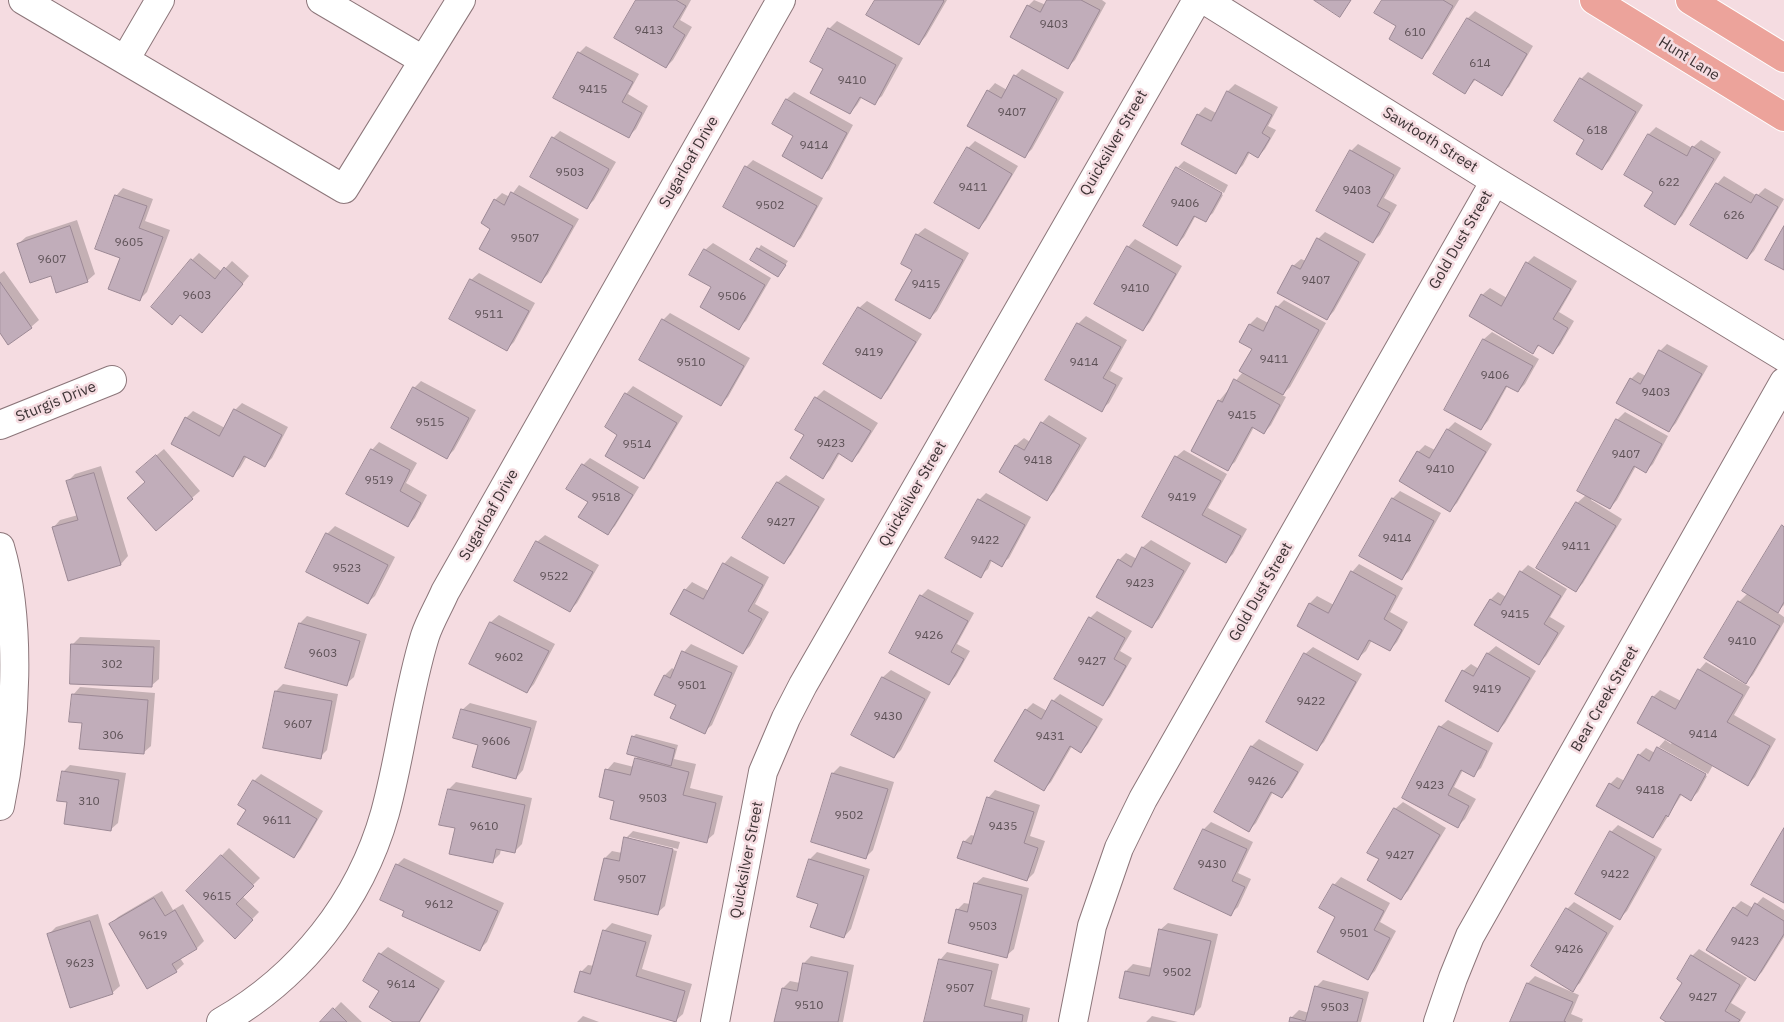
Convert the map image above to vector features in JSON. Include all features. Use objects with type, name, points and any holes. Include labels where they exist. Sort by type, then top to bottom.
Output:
[{"type":"main road","name":"Hunt Lane","points":[[1594,0],[1784,117]]},
{"type":"main road","points":[[1690,0],[1784,58]]},
{"type":"street","points":[[24,0],[344,189],[461,0]]},
{"type":"street","points":[[125,60],[160,0]]},
{"type":"street","points":[[321,0],[424,60]]},
{"type":"street","name":"Sugarloaf Drive","points":[[221,1022],[270,989],[297,966],[341,910],[359,880],[374,847],[385,813],[426,635],[446,592],[781,0]]},
{"type":"street","name":"Quicksilver Street","points":[[715,1022],[763,772],[786,718],[1197,0]]},
{"type":"street","name":"Sawtooth Street","points":[[1205,0],[1494,181],[1784,357]]},
{"type":"street","name":"Gold Dust Street","points":[[1073,1022],[1092,926],[1119,848],[1139,808],[1494,181]]},
{"type":"street","name":"Sturgis Drive","points":[[0,424],[112,380]]},
{"type":"street","name":"Bear Creek Street","points":[[1438,1022],[1470,936],[1784,382]]},
{"type":"street","points":[[0,548],[11,605],[7,658],[13,707],[0,806]]},
{"type":"building","points":[[636,0],[676,0],[686,6],[673,27],[685,35],[666,68],[614,38]]},
{"type":"building","points":[[875,0],[944,1],[919,45],[866,15]]},
{"type":"building","points":[[1047,0],[1081,0],[1100,10],[1068,69],[1010,37],[1027,5],[1040,12]]},
{"type":"building","points":[[1314,0],[1351,0],[1340,17]]},
{"type":"building","points":[[1382,0],[1443,0],[1453,6],[1422,59],[1389,39],[1396,26],[1374,13]]},
{"type":"building","points":[[1467,18],[1527,54],[1502,96],[1474,79],[1465,94],[1433,74]]},
{"type":"building","points":[[828,28],[896,65],[875,105],[860,97],[850,114],[810,93],[823,69],[810,62]]},
{"type":"building","points":[[578,52],[633,82],[622,102],[642,113],[629,138],[553,98]]},
{"type":"building","points":[[1014,75],[1057,99],[1025,158],[967,126],[987,90],[1001,98]]},
{"type":"building","points":[[1580,78],[1636,112],[1602,170],[1576,154],[1584,140],[1554,121]]},
{"type":"building","points":[[1227,91],[1272,115],[1262,133],[1270,138],[1258,158],[1248,152],[1236,174],[1181,144],[1197,114],[1211,121]]},
{"type":"building","points":[[786,99],[847,133],[822,179],[782,156],[793,136],[772,124]]},
{"type":"building","points":[[1648,134],[1687,156],[1692,146],[1714,159],[1675,225],[1644,206],[1653,192],[1624,175]]},
{"type":"building","points":[[552,137],[609,169],[587,209],[530,177]]},
{"type":"building","points":[[967,147],[1012,174],[979,229],[934,203]]},
{"type":"building","points":[[1350,150],[1394,175],[1377,206],[1390,213],[1373,243],[1316,211]]},
{"type":"building","points":[[745,166],[817,206],[794,247],[723,207]]},
{"type":"building","points":[[1176,167],[1222,193],[1206,222],[1194,216],[1177,246],[1143,226]]},
{"type":"building","points":[[1716,183],[1751,203],[1756,194],[1778,207],[1747,259],[1690,225]]},
{"type":"building","points":[[511,192],[573,226],[541,283],[479,249],[490,229],[481,223],[494,199],[504,205]]},
{"type":"building","points":[[115,195],[147,206],[139,228],[163,237],[140,301],[108,289],[120,258],[95,249]]},
{"type":"building","points":[[70,226],[88,282],[56,293],[51,276],[30,283],[17,244]]},
{"type":"building","points":[[1784,226],[1784,270],[1765,260]]},
{"type":"building","points":[[916,234],[963,260],[930,319],[895,300],[912,270],[901,264]]},
{"type":"building","points":[[1317,238],[1359,262],[1327,320],[1277,293],[1292,265],[1300,269]]},
{"type":"building","points":[[1127,246],[1176,274],[1143,331],[1094,304]]},
{"type":"building","points":[[757,248],[786,265],[778,277],[750,260]]},
{"type":"building","points":[[704,249],[765,285],[739,330],[700,307],[711,287],[689,275]]},
{"type":"building","points":[[191,259],[215,279],[224,267],[243,284],[202,333],[180,315],[172,325],[151,307]]},
{"type":"building","points":[[1526,262],[1571,289],[1553,319],[1568,328],[1553,354],[1538,345],[1533,354],[1469,316],[1481,294],[1501,306]]},
{"type":"building","points":[[470,279],[529,311],[507,351],[449,319]]},
{"type":"building","points":[[0,282],[32,328],[8,345],[0,333]]},
{"type":"building","points":[[1276,306],[1319,330],[1283,395],[1239,371],[1252,349],[1239,342],[1249,324],[1263,331]]},
{"type":"building","points":[[858,307],[916,342],[881,399],[823,364]]},
{"type":"building","points":[[662,319],[744,366],[721,406],[639,360]]},
{"type":"building","points":[[1077,323],[1121,347],[1103,378],[1116,385],[1102,412],[1045,380]]},
{"type":"building","points":[[1483,339],[1533,366],[1518,392],[1506,386],[1481,430],[1444,410]]},
{"type":"building","points":[[1659,350],[1702,374],[1669,432],[1616,403],[1630,378],[1640,384]]},
{"type":"building","points":[[1234,379],[1280,405],[1264,434],[1252,427],[1228,471],[1191,451],[1218,400],[1222,402]]},
{"type":"building","points":[[413,387],[469,418],[447,459],[391,428]]},
{"type":"building","points":[[625,393],[677,423],[644,479],[605,456],[617,435],[605,427]]},
{"type":"building","points":[[815,397],[871,431],[852,462],[838,453],[823,479],[790,458],[804,435],[795,430]]},
{"type":"building","points":[[234,409],[282,435],[265,467],[244,456],[233,477],[171,444],[185,417],[219,436]]},
{"type":"building","points":[[1616,419],[1662,444],[1646,473],[1634,466],[1610,509],[1577,491]]},
{"type":"building","points":[[1041,422],[1080,445],[1047,501],[999,472],[1015,445],[1024,450]]},
{"type":"building","points":[[1447,429],[1486,452],[1450,512],[1399,481],[1417,451],[1429,458]]},
{"type":"building","points":[[371,449],[410,470],[400,491],[421,503],[408,527],[346,494]]},
{"type":"building","points":[[156,455],[193,499],[156,531],[127,498],[145,482],[136,472]]},
{"type":"building","points":[[1175,456],[1221,481],[1202,515],[1241,536],[1226,563],[1142,517]]},
{"type":"building","points":[[582,464],[633,495],[608,535],[578,517],[588,502],[566,489]]},
{"type":"building","points":[[94,473],[121,565],[68,581],[52,527],[78,520],[66,481]]},
{"type":"building","points":[[777,482],[819,507],[784,564],[742,538]]},
{"type":"building","points":[[1392,498],[1434,521],[1402,580],[1359,556]]},
{"type":"building","points":[[978,499],[1025,525],[1002,567],[990,560],[981,578],[945,558]]},
{"type":"building","points":[[1576,502],[1616,526],[1576,592],[1536,568]]},
{"type":"building","points":[[1782,525],[1784,527],[1784,602],[1778,613],[1742,591]]},
{"type":"building","points":[[326,533],[388,565],[368,604],[306,572]]},
{"type":"building","points":[[536,541],[593,572],[570,612],[514,581]]},
{"type":"building","points":[[1142,547],[1184,571],[1152,628],[1096,597],[1118,559],[1131,567]]},
{"type":"building","points":[[723,563],[763,585],[748,611],[762,619],[743,654],[670,614],[684,589],[703,599]]},
{"type":"building","points":[[1351,571],[1396,596],[1384,619],[1402,630],[1390,651],[1369,640],[1358,660],[1297,626],[1309,603],[1328,613]]},
{"type":"building","points":[[1520,571],[1561,596],[1544,624],[1558,633],[1539,665],[1474,625],[1490,599],[1500,605]]},
{"type":"building","points":[[920,595],[968,621],[951,652],[964,659],[949,685],[889,653]]},
{"type":"building","points":[[1738,601],[1780,626],[1746,684],[1704,658]]},
{"type":"building","points":[[1089,617],[1125,638],[1114,659],[1126,666],[1103,706],[1054,679]]},
{"type":"building","points":[[490,622],[549,651],[527,693],[469,664]]},
{"type":"building","points":[[299,623],[360,641],[347,686],[285,668]]},
{"type":"building","points":[[71,644],[154,647],[152,687],[70,684]]},
{"type":"building","points":[[682,651],[732,673],[705,734],[670,718],[676,705],[654,695],[664,675],[670,678]]},
{"type":"building","points":[[1304,653],[1356,682],[1317,751],[1266,722]]},
{"type":"building","points":[[1487,653],[1530,678],[1498,732],[1445,701],[1462,670],[1473,676]]},
{"type":"building","points":[[1698,669],[1743,695],[1727,722],[1770,746],[1748,786],[1637,723],[1652,696],[1675,709]]},
{"type":"building","points":[[882,677],[925,699],[894,758],[851,735]]},
{"type":"building","points":[[275,691],[332,701],[321,759],[263,748]]},
{"type":"building","points":[[72,694],[148,700],[144,754],[79,749],[82,723],[69,722]]},
{"type":"building","points":[[1052,700],[1097,727],[1081,753],[1070,746],[1044,791],[994,761],[1025,709],[1041,719]]},
{"type":"building","points":[[461,709],[531,728],[516,779],[472,767],[478,745],[453,738]]},
{"type":"building","points":[[1439,726],[1487,751],[1474,777],[1461,770],[1448,795],[1469,806],[1458,828],[1402,798]]},
{"type":"building","points":[[632,736],[675,749],[671,766],[627,754]]},
{"type":"building","points":[[1251,746],[1298,772],[1282,798],[1271,792],[1249,832],[1214,812]]},
{"type":"building","points":[[1657,747],[1706,774],[1691,801],[1680,794],[1668,817],[1666,815],[1653,838],[1596,806],[1609,783],[1619,789],[1638,754],[1649,761]]},
{"type":"building","points":[[635,758],[689,772],[683,795],[716,803],[707,843],[610,819],[614,801],[599,797],[605,769],[630,775]]},
{"type":"building","points":[[62,771],[119,780],[111,831],[64,824],[67,802],[57,801]]},
{"type":"building","points":[[832,773],[888,789],[866,859],[811,842]]},
{"type":"building","points":[[253,780],[317,819],[294,858],[237,824],[246,810],[238,805]]},
{"type":"building","points":[[448,789],[525,805],[515,853],[496,849],[493,863],[449,854],[455,828],[439,825]]},
{"type":"building","points":[[987,797],[1034,812],[1024,843],[1038,848],[1027,881],[957,858],[963,841],[971,844]]},
{"type":"building","points":[[1394,808],[1440,835],[1401,900],[1367,880],[1379,859],[1367,853]]},
{"type":"building","points":[[1784,828],[1784,903],[1751,885]]},
{"type":"building","points":[[1203,829],[1247,849],[1232,881],[1245,887],[1231,916],[1174,889]]},
{"type":"building","points":[[1610,831],[1655,857],[1620,920],[1575,894]]},
{"type":"building","points":[[624,837],[673,849],[658,915],[594,900],[604,858],[619,861]]},
{"type":"building","points":[[221,855],[254,886],[236,904],[253,920],[235,939],[186,891]]},
{"type":"building","points":[[809,859],[864,876],[844,938],[810,927],[818,904],[797,897]]},
{"type":"building","points":[[396,864],[498,911],[480,951],[402,916],[404,911],[380,900]]},
{"type":"building","points":[[974,883],[1022,895],[1007,958],[948,943],[956,909],[967,912]]},
{"type":"building","points":[[1333,884],[1384,911],[1374,930],[1390,938],[1368,980],[1317,952],[1335,917],[1319,908]]},
{"type":"building","points":[[154,898],[165,916],[175,910],[197,949],[172,964],[177,972],[147,989],[109,924]]},
{"type":"building","points":[[1755,903],[1784,921],[1784,934],[1755,981],[1706,950],[1733,907],[1747,916]]},
{"type":"building","points":[[1566,908],[1607,933],[1573,992],[1531,966]]},
{"type":"building","points":[[90,921],[113,994],[70,1008],[47,934]]},
{"type":"building","points":[[1159,929],[1211,941],[1194,1015],[1119,998],[1125,971],[1149,976]]},
{"type":"building","points":[[603,930],[646,942],[636,976],[685,991],[676,1022],[574,992],[580,971],[590,974]]},
{"type":"building","points":[[379,953],[439,989],[419,1022],[393,1022],[369,1007],[379,991],[363,981]]},
{"type":"building","points":[[1691,955],[1740,985],[1725,1011],[1740,1020],[1738,1022],[1666,1022],[1660,1018],[1682,983],[1677,979]]},
{"type":"building","points":[[939,959],[992,971],[984,1006],[1023,1015],[1022,1022],[924,1022]]},
{"type":"building","points":[[803,963],[848,972],[838,1022],[774,1022],[782,988],[797,991]]},
{"type":"building","points":[[1527,983],[1573,1002],[1564,1021],[1566,1022],[1510,1022]]},
{"type":"building","points":[[1315,986],[1363,999],[1357,1022],[1289,1022],[1290,1017],[1305,1021]]},
{"type":"building","points":[[333,1008],[347,1022],[320,1022]]}]
